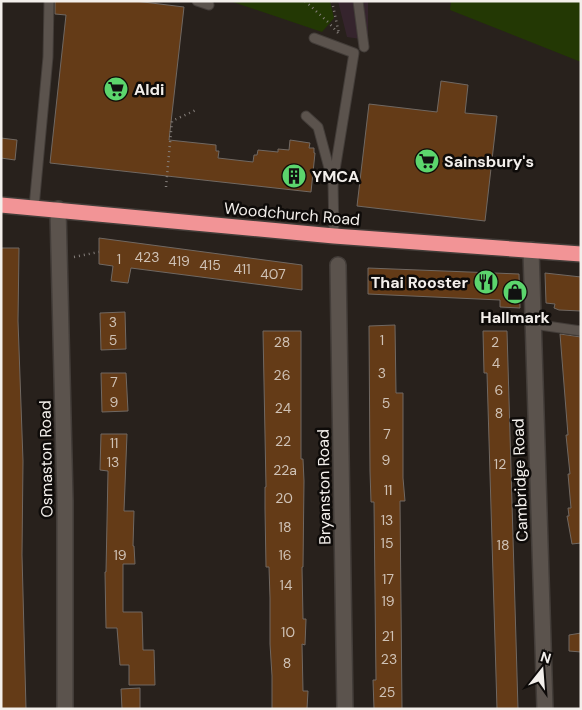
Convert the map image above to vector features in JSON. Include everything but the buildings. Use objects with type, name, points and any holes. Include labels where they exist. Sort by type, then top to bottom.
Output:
[{"type":"highway","name":"Woodchurch Road","points":[[1,205],[334,236],[581,254]]},
{"type":"street","name":"Osmaston Road","points":[[58,209],[64,491],[65,709]]},
{"type":"street","name":"Cambridge Road","points":[[531,250],[545,709]]},
{"type":"street","name":"Bryanston Road","points":[[338,265],[345,709]]},
{"type":"lane","points":[[34,207],[48,57],[49,1]]},
{"type":"lane","points":[[197,1],[209,6]]},
{"type":"lane","points":[[358,1],[364,47]]},
{"type":"lane","points":[[314,38],[354,52],[333,182],[334,236]]},
{"type":"lane","points":[[306,116],[318,127],[333,182]]},
{"type":"lane","points":[[533,324],[581,331]]},
{"type":"path","points":[[305,1],[329,23],[339,36],[332,1]]},
{"type":"path","points":[[166,186],[172,121],[196,110]]},
{"type":"path","points":[[60,257],[78,257],[99,252]]},
{"type":"shaded area","points":[[338,1],[368,1],[368,40],[347,37]]},
{"type":"green space","points":[[230,1],[330,1],[334,18],[322,32]]},
{"type":"green space","points":[[451,1],[581,1],[581,62],[450,10]]},
{"type":"place","name":"Aldi","points":[[116,89]]},
{"type":"place","name":"Sainsbury's","points":[[427,161]]},
{"type":"place","name":"YMCA","points":[[294,176]]},
{"type":"place","name":"Thai Rooster","points":[[486,282]]},
{"type":"place","name":"Hallmark","points":[[515,292]]}]
